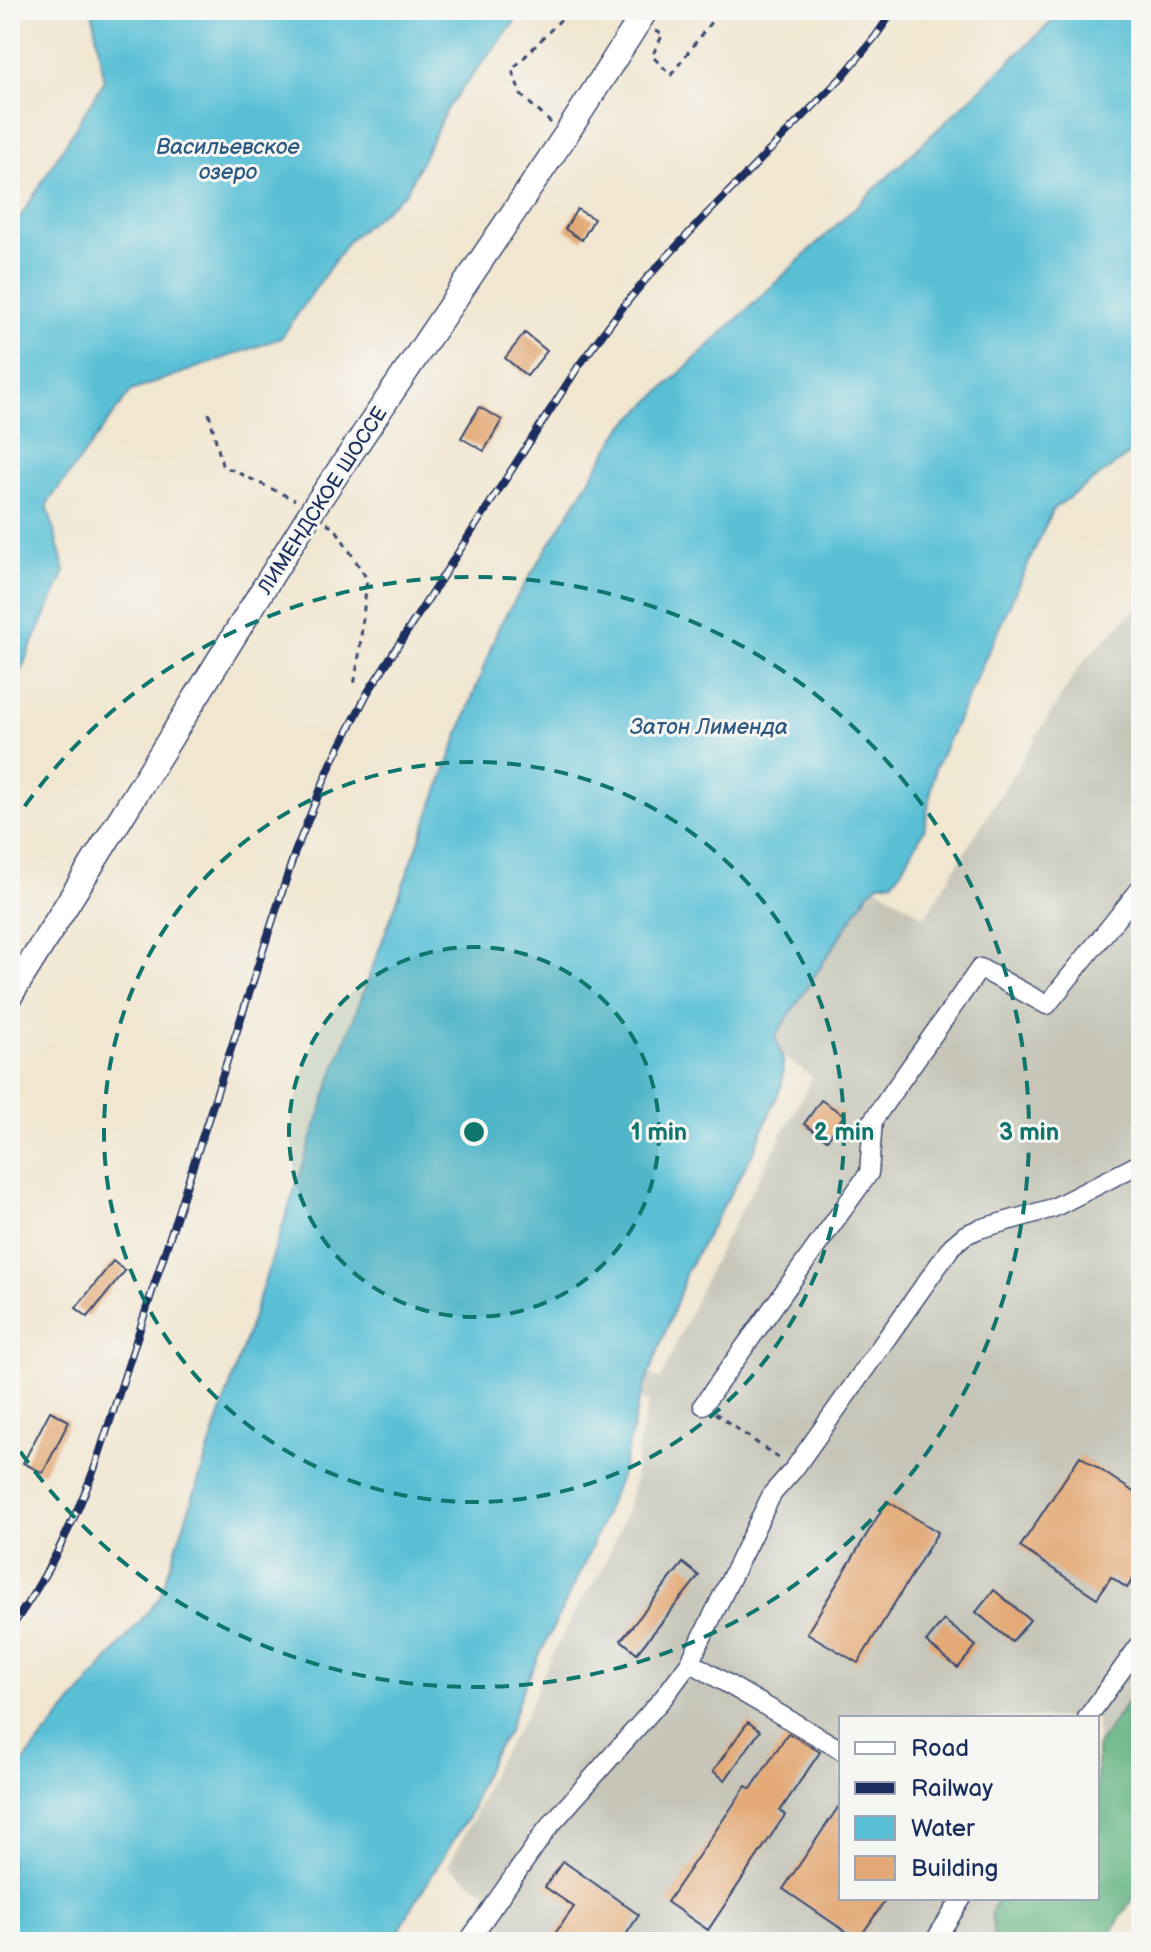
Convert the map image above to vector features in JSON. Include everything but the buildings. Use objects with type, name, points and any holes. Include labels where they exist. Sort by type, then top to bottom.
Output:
[{"type":"main road","name":"ЛИМЕНДСКОЕ ШОССЕ","points":[[10,996],[313,509],[642,17]]},
{"type":"lane","points":[[703,1405],[869,1173],[873,1120],[980,968],[1047,1005],[1141,888]]},
{"type":"lane","points":[[468,1942],[547,1829],[664,1697],[690,1662],[772,1494],[794,1469],[952,1246],[979,1229],[1053,1208],[1141,1163]]},
{"type":"lane","points":[[1088,1716],[1141,1643]]},
{"type":"lane","points":[[690,1662],[839,1749]]},
{"type":"lane","points":[[934,1942],[961,1900]]},
{"type":"path","points":[[565,136],[521,95],[512,70],[570,10]]},
{"type":"path","points":[[642,17],[663,34],[652,56],[671,75],[720,10]]},
{"type":"path","points":[[209,413],[222,465],[313,509],[337,531],[367,579],[354,686]]},
{"type":"path","points":[[703,1405],[794,1469]]},
{"type":"shaded area","points":[[1141,602],[1141,1810],[1099,1871],[1099,1716],[839,1716],[839,1900],[1079,1900],[1050,1942],[456,1942],[488,1894],[448,1866],[473,1818],[494,1767],[525,1718],[544,1671],[579,1604],[600,1574],[625,1516],[634,1483],[638,1445],[649,1403],[602,1377],[613,1354],[660,1380],[712,1264],[813,1077],[757,1039],[861,877],[925,917],[1081,664]]},
{"type":"green space","points":[[1141,1682],[1141,1886],[1105,1942],[995,1942],[991,1913],[997,1900],[1099,1900],[1099,1743]]},
{"type":"water","name":"Васильевское озеро","points":[[92,10],[524,10],[448,107],[406,192],[349,240],[281,338],[131,391],[47,504],[65,572],[10,694],[10,234],[104,81]]},
{"type":"water","name":"Затон Лименда","points":[[1064,10],[1141,10],[1141,436],[1134,450],[1053,509],[935,769],[924,830],[893,881],[880,883],[869,892],[775,1037],[783,1060],[782,1084],[752,1155],[685,1274],[639,1401],[622,1472],[586,1560],[521,1693],[508,1732],[492,1756],[476,1792],[472,1810],[394,1942],[10,1942],[10,1778],[160,1597],[333,1074],[499,626],[621,429]]},
{"type":"railway","points":[[10,1629],[58,1551],[95,1467],[295,852],[331,764],[368,692],[580,364],[622,308],[707,214],[843,76],[894,10]]}]
